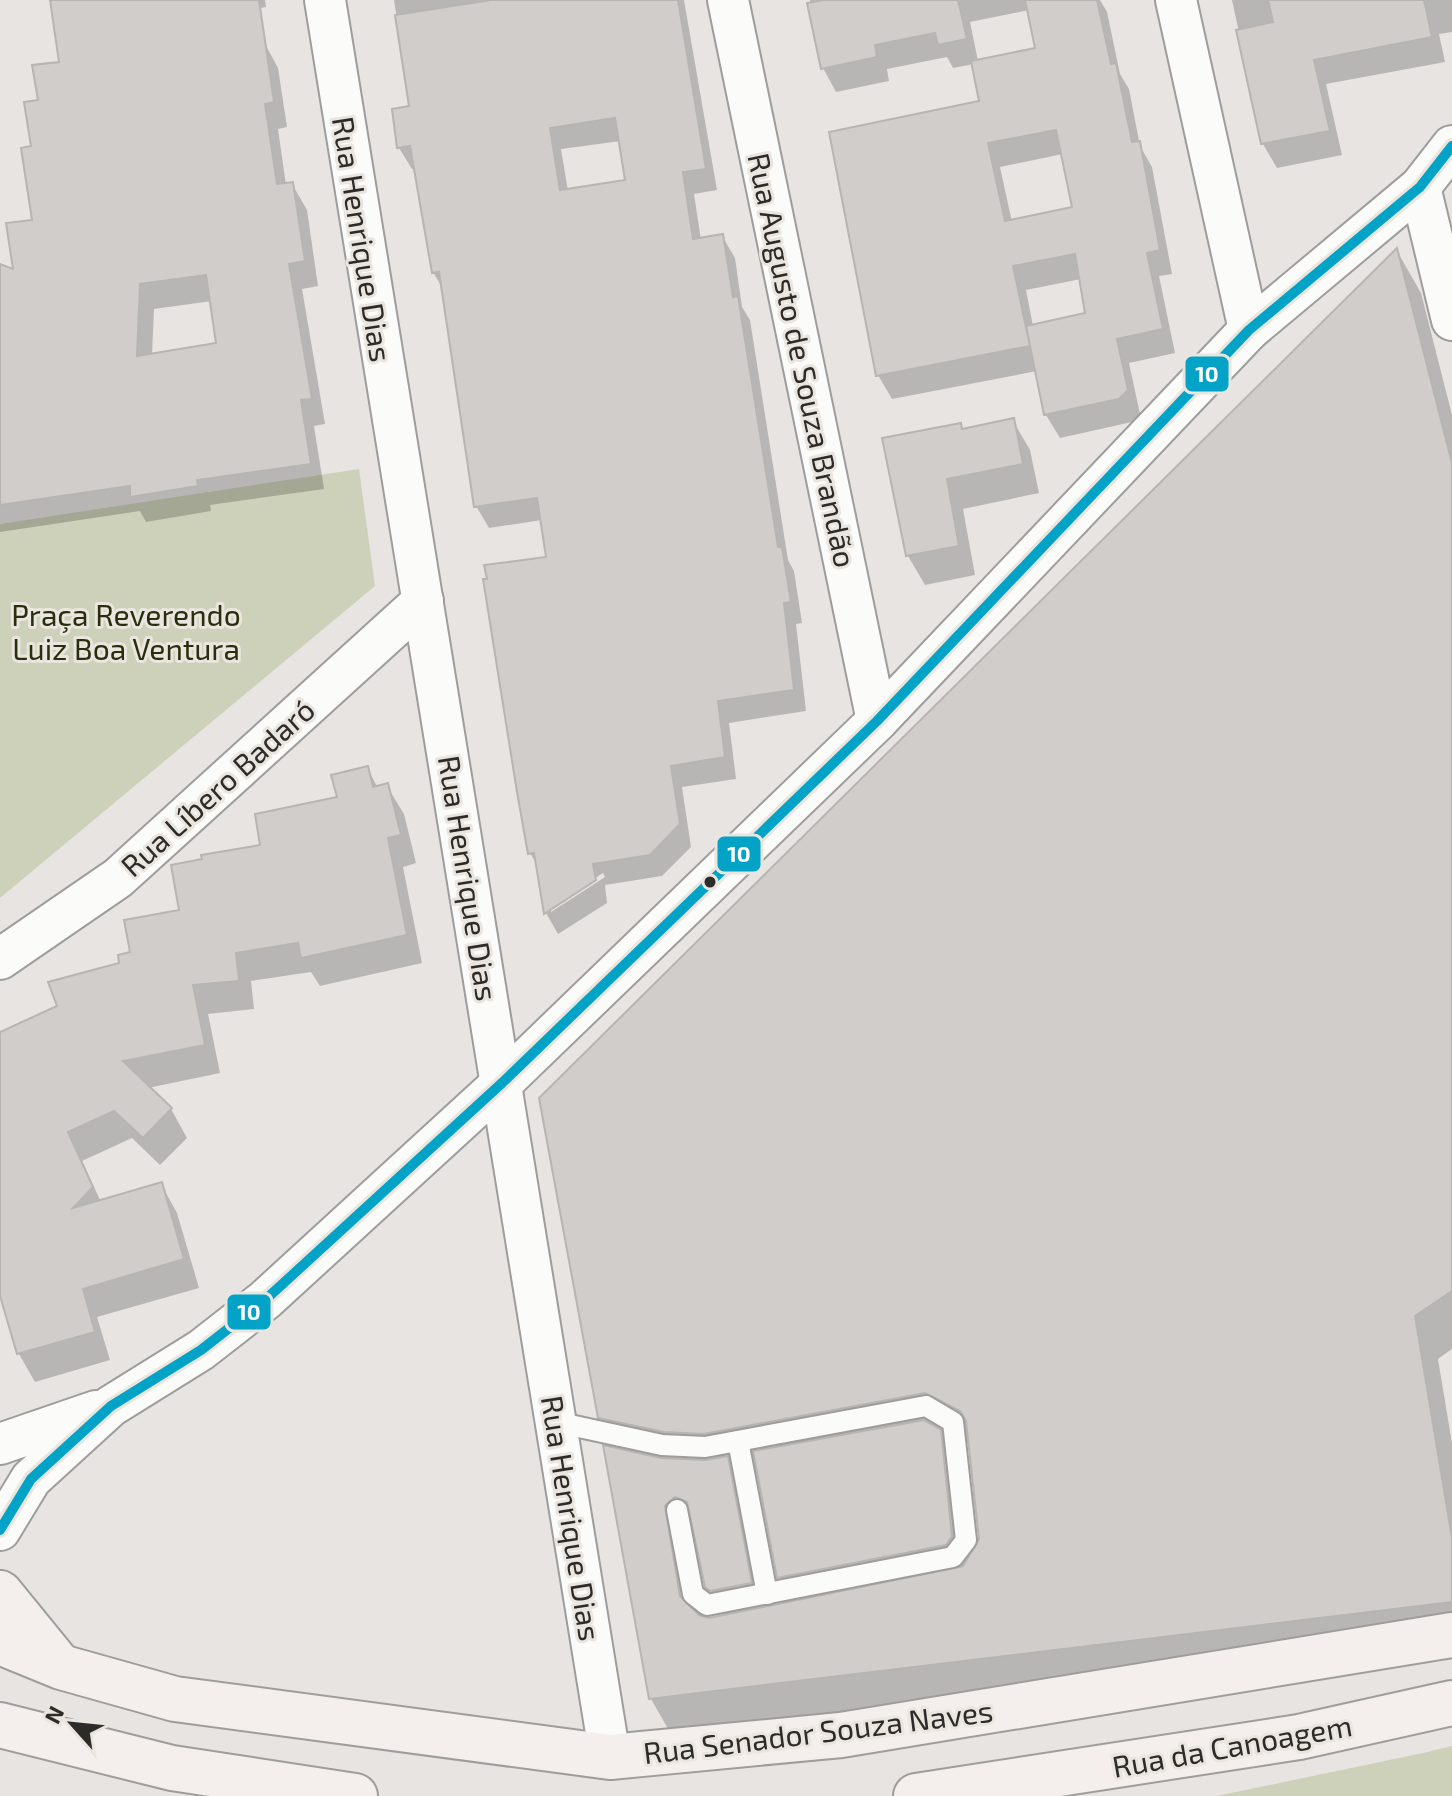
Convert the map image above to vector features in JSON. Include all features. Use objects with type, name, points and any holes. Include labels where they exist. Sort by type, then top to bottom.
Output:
[{"type":"main road","points":[[0,1593],[61,1667]]},
{"type":"main road","name":"Rua Senador Souza Naves","points":[[0,1642],[61,1667],[175,1699],[610,1757],[841,1735],[1452,1635]]},
{"type":"main road","name":"Rua da Canoagem","points":[[916,1796],[1299,1737],[1452,1703]]},
{"type":"main road","points":[[0,1725],[172,1768],[355,1796]]},
{"type":"street","name":"Rua Henrique Dias","points":[[325,0],[610,1757]]},
{"type":"street","name":"Rua Augusto de Souza Brandão","points":[[728,0],[877,721]]},
{"type":"street","points":[[1176,0],[1249,330]]},
{"type":"street","points":[[0,1530],[31,1479],[111,1406],[201,1350],[265,1300],[502,1083],[877,721],[1249,330],[1420,187],[1452,146]]},
{"type":"street","points":[[1420,187],[1452,320]]},
{"type":"street","name":"Rua Líbero Badaró","points":[[0,959],[118,878],[423,601]]},
{"type":"street","points":[[0,1444],[111,1406]]},
{"type":"lane","points":[[556,1422],[662,1445],[705,1447],[926,1406],[953,1422],[966,1540],[953,1557],[707,1605],[698,1601],[693,1594],[677,1510]]},
{"type":"lane","points":[[738,1441],[767,1594]]},
{"type":"green space","name":"Praça Reverendo Luiz Boa Ventura","points":[[359,469],[375,586],[0,898],[0,524]]},
{"type":"green space","points":[[1452,1746],[1452,1796],[1217,1796],[1423,1753]]},
{"type":"building","points":[[50,0],[259,0],[274,102],[265,104],[277,184],[293,182],[305,261],[289,264],[312,399],[301,400],[311,464],[197,480],[198,486],[130,497],[130,486],[0,505],[0,264],[13,269],[6,223],[32,220],[21,148],[31,146],[24,102],[38,100],[32,65],[59,62]],"holes":[[[206,275],[216,343],[137,356],[140,284]]]},
{"type":"building","points":[[491,0],[678,0],[706,169],[683,172],[693,239],[723,234],[733,297],[738,296],[778,547],[782,547],[791,602],[784,603],[794,690],[718,701],[725,757],[671,766],[680,824],[650,855],[593,864],[596,880],[544,914],[534,853],[528,854],[483,579],[487,579],[484,565],[546,557],[537,498],[474,507],[439,272],[432,273],[410,146],[397,148],[392,109],[409,106],[395,15]],"holes":[[[615,118],[625,180],[560,190],[550,128]]]},
{"type":"building","points":[[824,0],[958,0],[967,39],[938,45],[935,33],[875,45],[877,57],[821,69],[807,3]]},
{"type":"building","points":[[1025,0],[1097,0],[1111,64],[1116,63],[1132,142],[1140,141],[1160,250],[1147,253],[1163,329],[1117,339],[1128,390],[1119,399],[1044,415],[1026,326],[1085,313],[1075,254],[1013,266],[1030,346],[876,376],[829,132],[979,101],[971,61],[1035,48]],"holes":[[[1056,130],[1072,207],[1005,221],[988,143]]]},
{"type":"building","points":[[1268,0],[1424,0],[1432,37],[1314,60],[1330,131],[1261,144],[1236,30],[1273,22]]},
{"type":"building","points":[[1397,248],[1452,463],[1452,1291],[1415,1316],[1452,1538],[1452,1602],[649,1699],[603,1445],[661,1458],[705,1460],[728,1456],[752,1583],[710,1591],[705,1587],[687,1502],[675,1497],[665,1506],[680,1596],[699,1615],[709,1618],[963,1566],[979,1539],[966,1421],[960,1411],[925,1393],[704,1434],[664,1432],[598,1418],[539,1098]]},
{"type":"building","points":[[1014,418],[1023,464],[947,479],[959,546],[906,556],[882,438],[961,423],[962,429]]},
{"type":"building","points":[[368,766],[373,787],[388,783],[401,835],[388,838],[407,935],[301,958],[298,943],[236,953],[239,981],[193,985],[205,1045],[123,1061],[172,1108],[143,1138],[114,1111],[68,1132],[93,1187],[73,1208],[162,1182],[184,1259],[83,1289],[95,1332],[17,1354],[0,1296],[0,1032],[57,1006],[48,982],[119,963],[118,955],[130,952],[124,920],[179,910],[171,865],[202,859],[201,855],[260,845],[255,814],[337,797],[331,775]]},
{"type":"building","points":[[924,1420],[941,1430],[952,1536],[946,1545],[777,1578],[753,1451]]},
{"type":"transit line","name":"10","points":[[0,1530],[31,1479],[111,1406],[201,1350],[265,1300],[502,1083],[877,721],[1249,330],[1420,187],[1452,146]]}]
